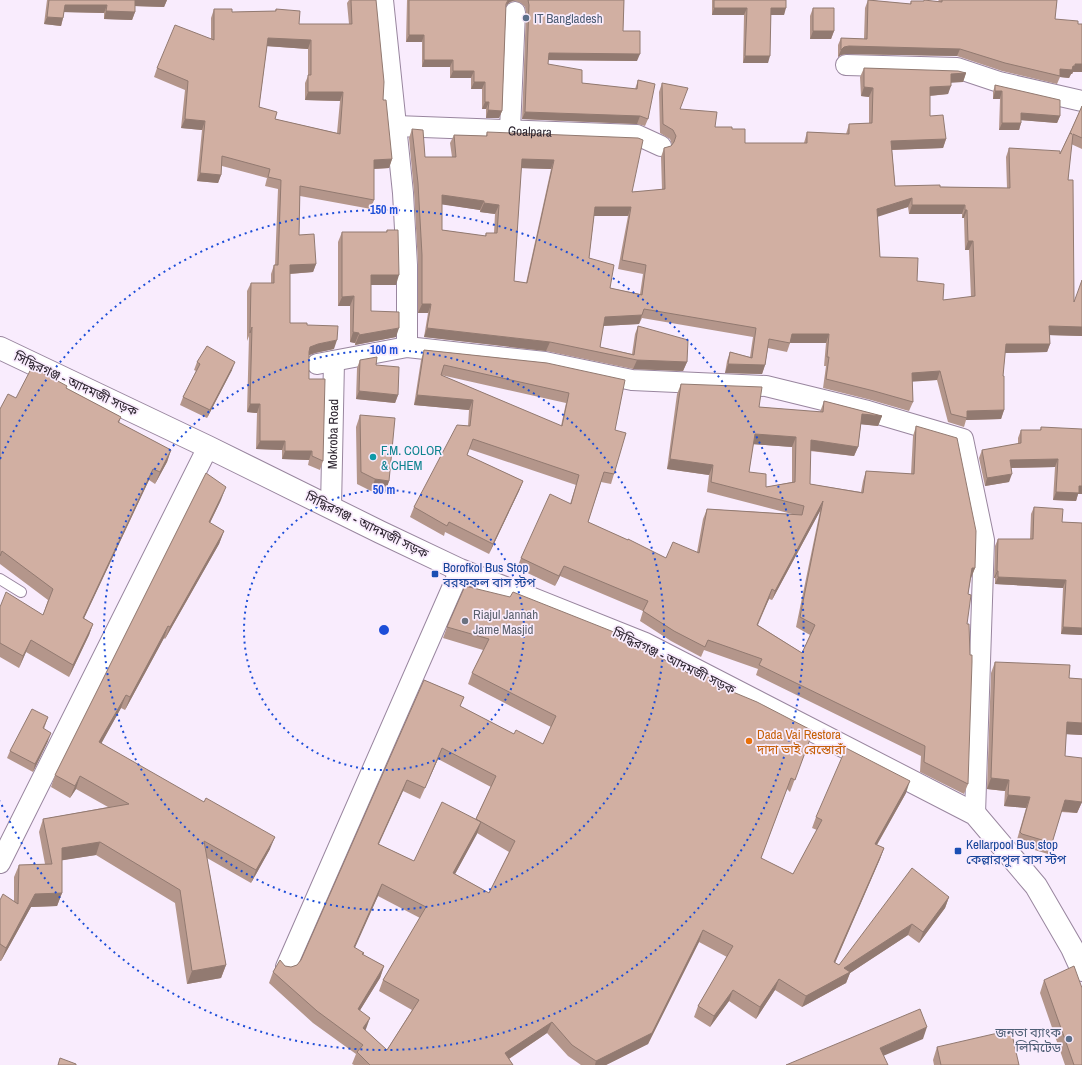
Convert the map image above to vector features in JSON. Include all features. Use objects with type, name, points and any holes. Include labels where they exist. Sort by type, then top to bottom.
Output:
[{"type":"main road","name":"সিদ্ধিরগঞ্জ - আদমজী সড়ক","points":[[0,348],[208,447],[460,570],[645,644],[975,814],[1036,886],[1072,948],[1082,970]]},
{"type":"street","points":[[383,0],[403,193],[407,265],[407,347],[545,362],[632,380],[766,386],[868,411],[963,439],[984,540],[975,814]]},
{"type":"street","points":[[510,130],[516,12]]},
{"type":"street","points":[[846,65],[957,68],[999,82],[1082,100]]},
{"type":"street","name":"Goalpara","points":[[396,126],[637,135],[661,146]]},
{"type":"street","name":"Mokroba Road","points":[[331,507],[325,363],[407,347]]},
{"type":"street","points":[[0,863],[208,447]]},
{"type":"street","points":[[286,967],[460,570]]},
{"type":"lane","points":[[0,579],[21,592]]},
{"type":"building","points":[[49,0],[135,0],[135,12],[106,11],[107,5],[65,5],[63,18],[47,17]]},
{"type":"building","points":[[351,0],[376,0],[384,82],[383,100],[386,100],[392,159],[374,160],[374,200],[300,186],[299,235],[314,234],[316,264],[290,265],[290,323],[338,326],[337,340],[310,347],[309,352],[309,379],[325,379],[323,461],[312,456],[312,451],[285,451],[285,441],[260,441],[260,404],[250,404],[252,327],[250,333],[251,283],[274,283],[274,265],[278,265],[281,180],[268,177],[270,169],[222,156],[221,175],[200,173],[205,121],[185,119],[188,81],[157,68],[175,25],[214,40],[214,9],[232,9],[232,12],[276,11],[276,9],[300,11],[299,24],[352,24]],"holes":[[[268,38],[311,40],[311,75],[308,75],[308,92],[343,92],[340,134],[275,119],[277,112],[259,107]]]},
{"type":"building","points":[[409,0],[508,0],[506,4],[502,111],[488,110],[489,102],[485,102],[485,82],[474,82],[474,71],[453,71],[453,60],[424,60],[424,35],[409,35]]},
{"type":"building","points":[[528,0],[624,0],[623,31],[640,31],[640,54],[549,53],[548,64],[582,70],[582,83],[637,89],[638,80],[655,84],[648,119],[640,116],[525,112]]},
{"type":"building","points":[[714,0],[786,0],[786,8],[771,8],[770,56],[745,56],[747,8],[714,8]]},
{"type":"building","points":[[868,0],[911,4],[911,1],[924,0],[942,2],[942,0],[1057,0],[1055,19],[1078,21],[1078,24],[1082,24],[1082,64],[1075,64],[1072,70],[1060,69],[1060,76],[1005,63],[960,49],[849,46],[844,47],[841,50],[841,38],[867,39]]},
{"type":"building","points":[[813,8],[834,8],[834,31],[813,31]]},
{"type":"building","points":[[864,68],[958,71],[966,73],[951,74],[951,86],[930,87],[930,116],[943,115],[946,139],[891,141],[895,186],[940,185],[940,187],[1010,188],[1009,148],[1060,151],[1060,154],[1082,106],[1082,138],[1073,134],[1068,180],[1073,180],[1074,302],[1082,280],[1082,327],[1049,326],[1050,344],[1006,344],[1003,376],[1004,410],[967,411],[967,418],[951,414],[940,371],[912,373],[913,402],[826,379],[829,357],[827,357],[829,334],[792,334],[790,343],[769,339],[765,365],[728,364],[730,352],[752,358],[756,328],[644,309],[642,315],[605,317],[600,347],[634,355],[638,326],[688,340],[687,362],[637,360],[550,342],[427,328],[431,304],[422,304],[422,255],[418,183],[412,129],[423,130],[425,157],[456,157],[454,135],[487,136],[487,132],[638,138],[643,140],[632,192],[665,189],[664,148],[671,146],[676,136],[673,130],[663,124],[662,83],[688,88],[680,109],[717,112],[715,127],[745,129],[745,143],[807,143],[807,132],[849,134],[849,124],[872,123],[873,88],[864,87]],"holes":[[[522,159],[554,160],[527,283],[514,281]],[[442,195],[484,201],[484,203],[499,205],[497,233],[486,233],[486,236],[442,230]],[[912,198],[912,205],[965,205],[965,210],[967,210],[968,241],[973,241],[975,296],[943,300],[944,284],[917,281],[918,258],[880,257],[877,209]],[[595,207],[631,207],[622,260],[646,265],[642,295],[610,288],[614,265],[589,258]]]},
{"type":"building","points":[[995,85],[1060,100],[1060,116],[1021,113],[1021,123],[1002,123],[1002,91],[995,91]]},
{"type":"building","points":[[387,230],[398,230],[399,275],[371,275],[371,311],[399,312],[399,328],[359,335],[359,333],[353,332],[354,296],[342,297],[342,232],[387,232]]},
{"type":"building","points":[[207,346],[235,362],[210,410],[183,397],[200,364],[197,362]]},
{"type":"building","points":[[424,350],[547,363],[625,380],[615,430],[626,433],[614,474],[604,472],[588,522],[628,539],[666,558],[673,542],[699,553],[707,509],[802,515],[804,506],[711,482],[713,465],[670,459],[681,384],[762,387],[759,407],[823,412],[824,401],[882,416],[862,414],[858,447],[811,440],[810,484],[863,493],[866,471],[914,474],[916,426],[957,438],[976,531],[975,568],[972,568],[968,594],[971,595],[967,624],[969,624],[970,655],[972,655],[968,784],[924,762],[925,746],[759,665],[762,659],[708,640],[705,647],[674,631],[643,611],[648,601],[564,566],[559,576],[521,558],[550,494],[571,504],[579,475],[473,439],[467,455],[523,481],[493,544],[449,522],[447,526],[414,507],[457,425],[470,426],[473,400],[417,395]],"holes":[[[444,365],[569,393],[562,426],[441,375]],[[755,434],[796,437],[795,482],[766,487],[766,474],[749,472]],[[823,501],[800,617],[815,625],[802,653],[757,625],[772,589],[775,591]]]},
{"type":"building","points":[[377,357],[376,365],[399,367],[398,395],[359,391],[360,360]]},
{"type":"building","points":[[32,367],[67,386],[66,388],[121,417],[118,422],[171,450],[160,472],[153,469],[83,618],[93,624],[73,665],[31,640],[23,656],[0,643],[0,607],[6,592],[43,615],[53,589],[2,551],[0,556],[0,409],[8,394],[16,398]]},
{"type":"building","name":"F.M. COLOR & CHEM","points":[[360,415],[395,418],[389,481],[375,479],[361,472]]},
{"type":"building","points":[[1041,427],[1082,429],[1082,486],[1079,486],[1079,493],[1056,492],[1058,459],[1010,460],[1012,474],[987,478],[982,450],[1021,443],[1021,430],[1041,430]]},
{"type":"building","points":[[206,473],[226,487],[209,522],[224,531],[170,627],[168,626],[130,697],[126,695],[99,742],[204,802],[206,798],[275,837],[256,870],[204,841],[226,965],[192,971],[180,890],[100,842],[62,848],[62,893],[35,894],[6,948],[0,944],[0,900],[3,894],[18,904],[19,865],[52,864],[43,819],[129,804],[80,776],[75,786],[55,775]]},
{"type":"building","points":[[1034,507],[1063,509],[1062,522],[1082,523],[1082,628],[1063,627],[1066,580],[998,577],[998,539],[1033,539]]},
{"type":"building","points":[[465,586],[510,597],[513,592],[644,644],[655,650],[654,654],[692,675],[695,670],[734,690],[733,692],[757,702],[813,731],[795,780],[791,778],[761,858],[793,874],[822,820],[816,817],[846,748],[910,781],[875,844],[884,848],[834,962],[839,965],[912,868],[949,897],[923,932],[912,924],[844,968],[850,972],[806,996],[779,979],[760,1007],[733,990],[714,1016],[698,1006],[733,946],[703,930],[652,1033],[596,1061],[572,1045],[552,1022],[505,1053],[513,1065],[370,1065],[357,1052],[363,1045],[317,1011],[273,972],[280,960],[285,966],[291,967],[297,965],[301,960],[424,680],[464,697],[460,706],[514,734],[516,730],[543,744],[556,716],[472,673],[489,639],[447,627]],"holes":[[[442,748],[496,776],[476,819],[515,841],[489,893],[453,873],[481,822],[442,802],[414,861],[378,844],[407,780],[425,788]],[[382,884],[426,907],[383,980],[419,1000],[387,1050],[363,1028],[370,1018],[358,1009],[384,966],[362,954],[364,953],[354,947]]]},
{"type":"building","points":[[995,662],[1070,665],[1069,678],[1082,679],[1082,723],[1067,722],[1065,756],[1082,758],[1082,802],[1065,800],[1052,843],[1022,834],[1020,832],[1030,797],[1008,795],[1009,780],[991,778]]},
{"type":"building","points":[[32,709],[48,717],[43,728],[51,733],[35,764],[10,751]]},
{"type":"building","name":"জনতা ব্যাংক লিমিটেড","points":[[1074,966],[1082,988],[1082,1065],[1074,1065],[1044,980]]},
{"type":"building","points":[[920,1009],[927,1027],[880,1048],[888,1065],[786,1065]]},
{"type":"building","points":[[1011,1030],[1019,1065],[941,1065],[937,1047]]},
{"type":"building","points":[[60,1058],[76,1064],[76,1065],[58,1065]]},
{"type":"place","name":"IT Bangladesh","points":[[526,18]]},
{"type":"place","name":"F.M. COLOR & CHEM","points":[[373,457]]},
{"type":"place","name":"Borofkol Bus Stop বরফকল বাস স্টপ","points":[[435,574]]},
{"type":"place","name":"Riajul Jannah Jame Masjid","points":[[465,621]]},
{"type":"place","name":"Dada Vai Restora দাদা ভাই রেস্তোরাঁ","points":[[749,741]]},
{"type":"place","name":"Kellarpool Bus stop কেল্লারপুল বাস স্টপ","points":[[958,851]]},
{"type":"place","name":"জনতা ব্যাংক লিমিটেড","points":[[1069,1039]]}]
